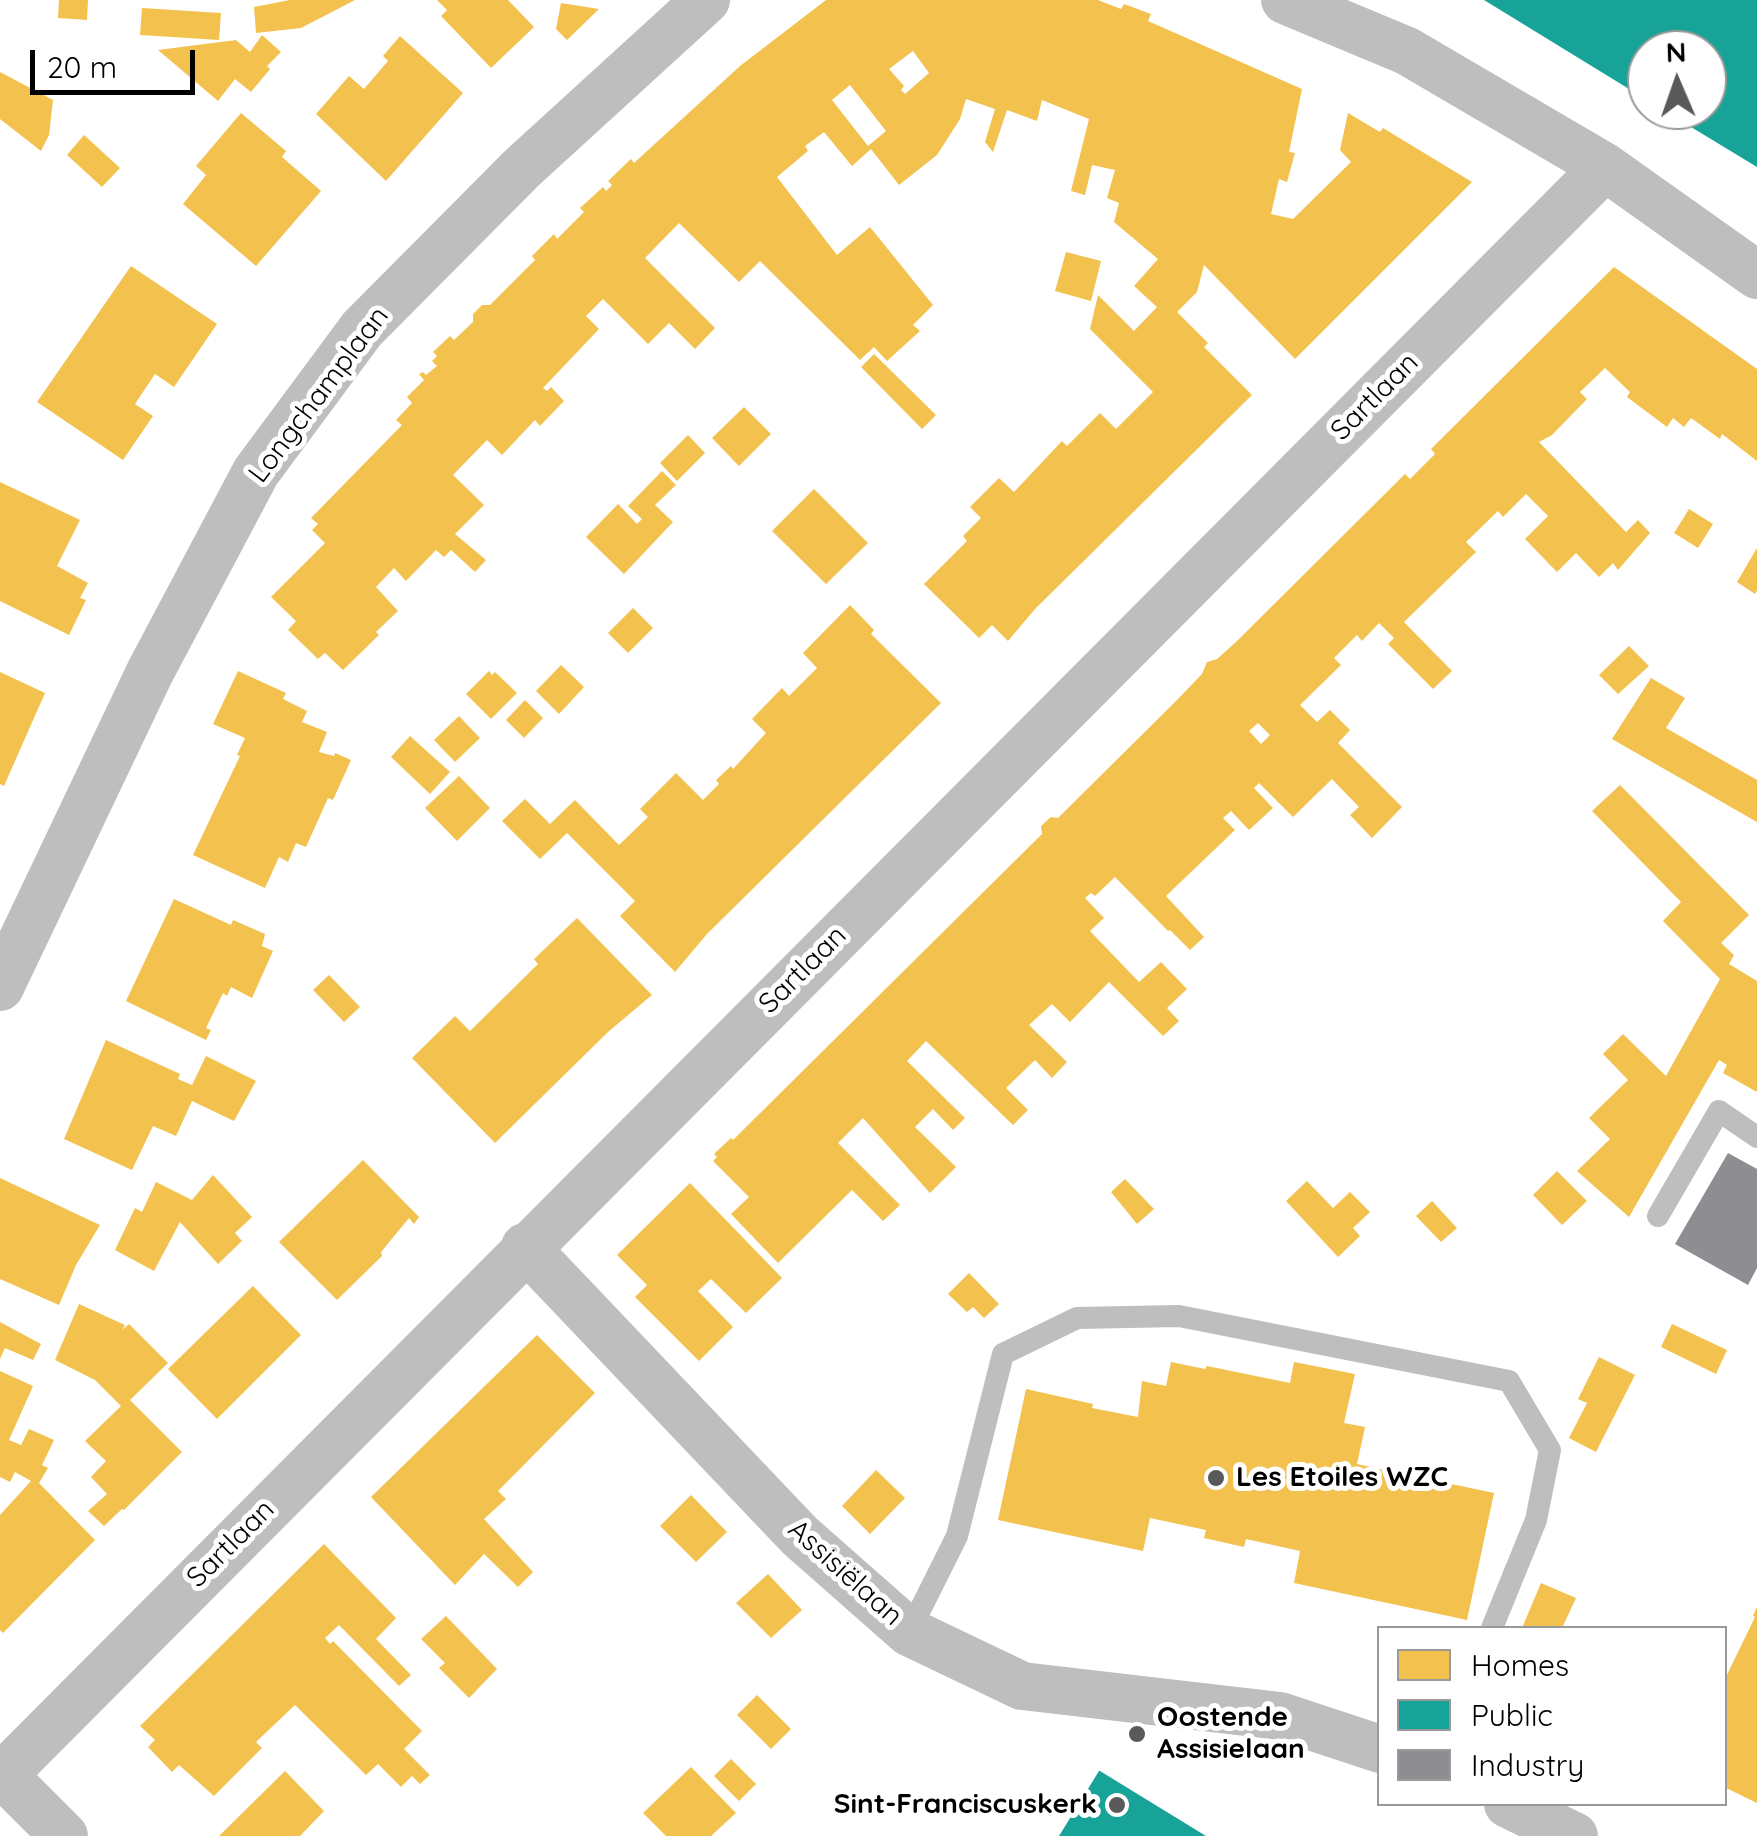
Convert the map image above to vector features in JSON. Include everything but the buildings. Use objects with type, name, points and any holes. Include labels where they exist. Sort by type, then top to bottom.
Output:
[{"type":"street","name":"Longchamplaan","points":[[0,987],[150,672],[256,472],[362,330],[522,168],[706,0]]},
{"type":"street","points":[[1285,0],[1407,51],[1605,167],[1757,275]]},
{"type":"street","name":"Sartlaan","points":[[1,1774],[1605,167]]},
{"type":"street","name":"Assisiëlaan","points":[[526,1247],[800,1536],[909,1632],[1022,1686],[1280,1716],[1377,1748]]},
{"type":"street","points":[[1,1774],[64,1836]]},
{"type":"street","points":[[1512,1806],[1574,1836]]},
{"type":"lane","points":[[1658,1216],[1719,1110],[1757,1137]]},
{"type":"lane","points":[[909,1632],[957,1536],[1003,1354],[1077,1318],[1179,1316],[1509,1381],[1550,1450],[1536,1520],[1493,1626]]},
{"type":"place","name":"Les Etoiles WZC","points":[[1216,1478]]},
{"type":"place","name":"Oostende Assisielaan","points":[[1137,1734]]},
{"type":"place","name":"Sint-Franciscuskerk","points":[[1117,1805]]}]
